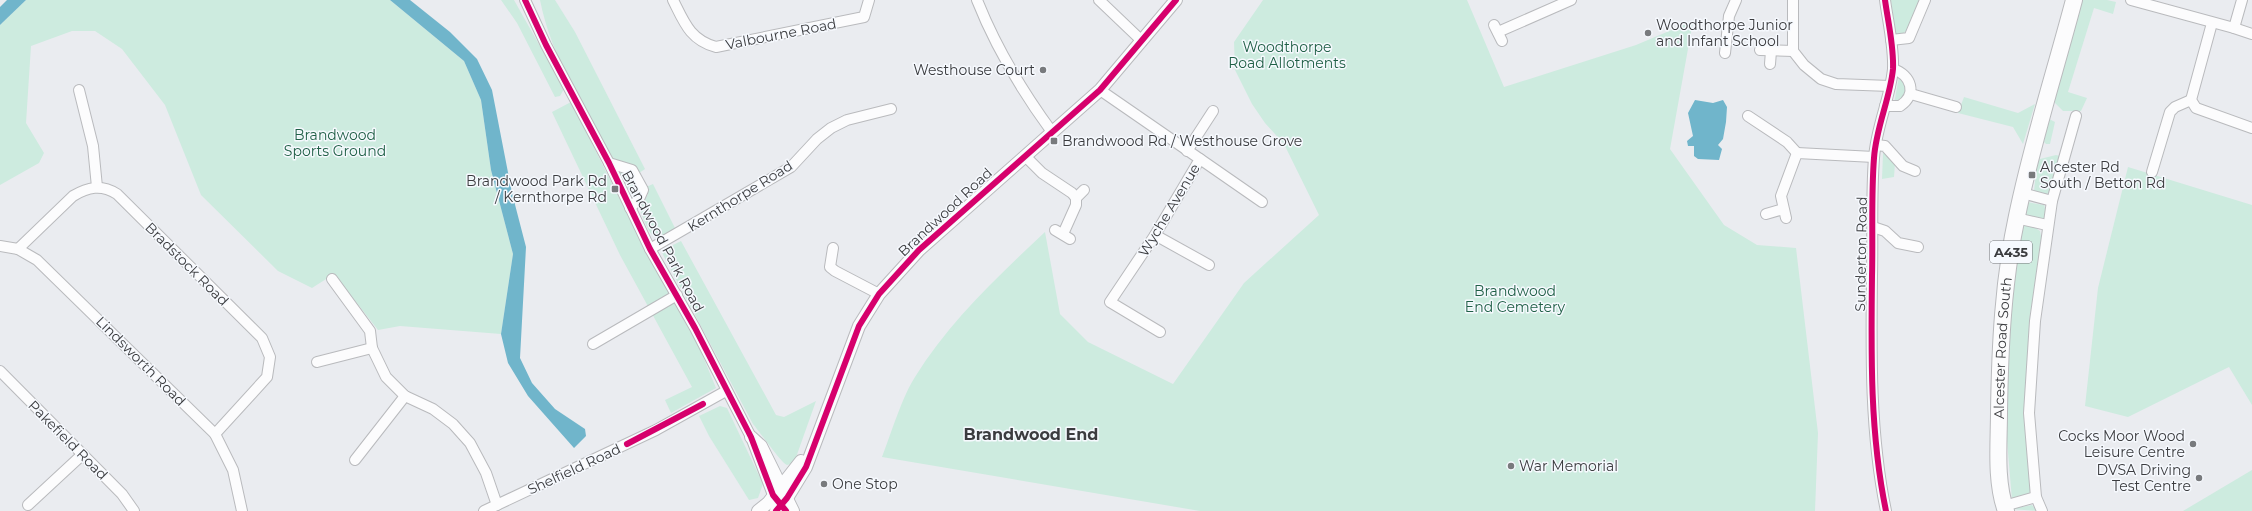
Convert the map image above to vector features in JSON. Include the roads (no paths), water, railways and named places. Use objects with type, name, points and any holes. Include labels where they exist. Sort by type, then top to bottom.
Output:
[{"type":"highway","name":"Alcester Road South","points":[[2005,509],[2000,480],[1999,438],[2000,360],[2006,281],[2016,218],[2074,0]]},
{"type":"street","name":"Brandwood Park Road","points":[[525,0],[546,45],[609,163],[650,249],[677,295],[750,437],[761,446],[781,500],[794,511]]},
{"type":"street","name":"Valbourne Road","points":[[672,0],[690,31],[704,44],[716,46],[864,17],[869,0]]},
{"type":"street","points":[[978,0],[988,28],[1004,58],[1030,102],[1052,132]]},
{"type":"street","points":[[1099,0],[1142,41]]},
{"type":"street","name":"Brandwood Road","points":[[758,511],[781,500],[798,466],[817,434],[859,326],[879,294],[919,250],[1100,90],[1176,0]]},
{"type":"street","points":[[1498,33],[1571,0]]},
{"type":"street","points":[[1725,53],[1729,16],[1736,0]]},
{"type":"street","points":[[1793,0],[1793,51],[1804,65],[1821,79],[1836,84],[1890,86]]},
{"type":"street","name":"Sunderton Road","points":[[1885,0],[1891,40],[1893,69],[1885,106],[1878,125],[1874,157],[1872,345],[1876,454],[1886,511]]},
{"type":"street","points":[[1891,40],[1909,38],[1925,0]]},
{"type":"street","points":[[2131,0],[2252,34]]},
{"type":"street","points":[[2234,28],[2242,0]]},
{"type":"street","points":[[2212,23],[2191,100],[2196,108],[2252,128]]},
{"type":"street","points":[[1760,50],[1793,51]]},
{"type":"street","points":[[1770,64],[1771,51]]},
{"type":"street","points":[[1885,106],[1900,106],[1911,94],[1912,88],[1906,76],[1893,69]]},
{"type":"street","points":[[18,249],[73,196],[83,190],[97,187],[93,146],[79,90]]},
{"type":"street","name":"Wyche Avenue","points":[[1100,90],[1200,160],[1155,235],[1110,302],[1160,332]]},
{"type":"street","points":[[1911,94],[1956,107]]},
{"type":"street","points":[[2152,172],[2170,112],[2175,107],[2191,100]]},
{"type":"street","name":"Kernthorpe Road","points":[[650,249],[791,167],[817,139],[831,128],[847,120],[891,109]]},
{"type":"street","points":[[1187,151],[1213,111]]},
{"type":"street","points":[[1748,116],[1787,142],[1797,153],[1874,157]]},
{"type":"street","points":[[2042,511],[2036,496],[2029,413],[2035,321],[2047,225],[2052,201],[2076,116]]},
{"type":"street","points":[[1876,145],[1885,146],[1903,166],[1915,171]]},
{"type":"street","points":[[1766,214],[1784,214],[1781,196],[1797,153]]},
{"type":"street","points":[[1026,156],[1042,173],[1072,193],[1076,198],[1076,204],[1062,234]]},
{"type":"street","points":[[1200,160],[1262,202]]},
{"type":"street","name":"Brandwood Park Road","points":[[609,163],[632,170],[643,190],[639,199],[630,208]]},
{"type":"street","name":"Bradstock Road","points":[[97,187],[109,189],[117,194],[262,338],[267,348],[270,357],[267,377],[215,434]]},
{"type":"street","points":[[1076,198],[1084,190]]},
{"type":"street","points":[[2022,194],[2052,201]]},
{"type":"street","points":[[2016,218],[2047,225]]},
{"type":"street","name":"Sunderton Road","points":[[1873,227],[1885,231],[1898,244],[1918,247]]},
{"type":"street","points":[[1155,235],[1209,266]]},
{"type":"street","name":"Lindsworth Road","points":[[0,246],[18,249],[37,260],[215,434],[233,470],[242,511]]},
{"type":"street","points":[[833,248],[830,267],[879,294]]},
{"type":"street","points":[[332,279],[370,331],[372,348],[386,377],[405,396],[433,409],[453,424],[470,443],[486,473],[497,505]]},
{"type":"street","points":[[593,344],[677,295]]},
{"type":"street","points":[[317,362],[372,348]]},
{"type":"street","name":"Pakefield Road","points":[[0,372],[122,494],[134,511]]},
{"type":"street","name":"Shelfield Road","points":[[484,511],[656,430],[726,391]]},
{"type":"street","points":[[355,460],[405,396]]},
{"type":"street","points":[[28,505],[83,454]]},
{"type":"street","points":[[2005,509],[2036,496]]},
{"type":"water","points":[[7,0],[26,0],[0,25],[0,7]]},
{"type":"water","points":[[390,0],[410,0],[450,32],[477,59],[492,90],[512,193],[526,247],[520,358],[532,383],[555,409],[585,429],[586,436],[574,448],[528,396],[508,363],[501,334],[513,254],[491,170],[481,100],[464,61]]},
{"type":"water","points":[[1695,100],[1713,103],[1723,100],[1727,107],[1723,139],[1718,145],[1722,149],[1719,160],[1698,159],[1694,156],[1694,146],[1688,146],[1687,141],[1693,136],[1688,113]]},
{"type":"place","name":"Woodthorpe Junior and Infant School","points":[[1648,33]]},
{"type":"place","name":"Westhouse Court","points":[[1043,70]]},
{"type":"place","name":"Brandwood Rd / Westhouse Grove","points":[[1054,141]]},
{"type":"place","name":"Alcester Rd South / Betton Rd","points":[[2032,175]]},
{"type":"place","name":"Brandwood Park Rd / Kernthorpe Rd","points":[[615,189]]},
{"type":"place","name":"Cocks Moor Wood Leisure Centre","points":[[2193,444]]},
{"type":"place","name":"War Memorial","points":[[1511,466]]},
{"type":"place","name":"DVSA Driving Test Centre","points":[[2199,478]]},
{"type":"place","name":"One Stop","points":[[824,484]]},
{"type":"district","name":"Brandwood End","points":[[1031,434]]},
{"type":"park label","name":"Woodthorpe Road Allotments","points":[[1287,56]]},
{"type":"park label","name":"Brandwood Sports Ground","points":[[335,144]]},
{"type":"park label","name":"Brandwood End Cemetery","points":[[1515,300]]}]
